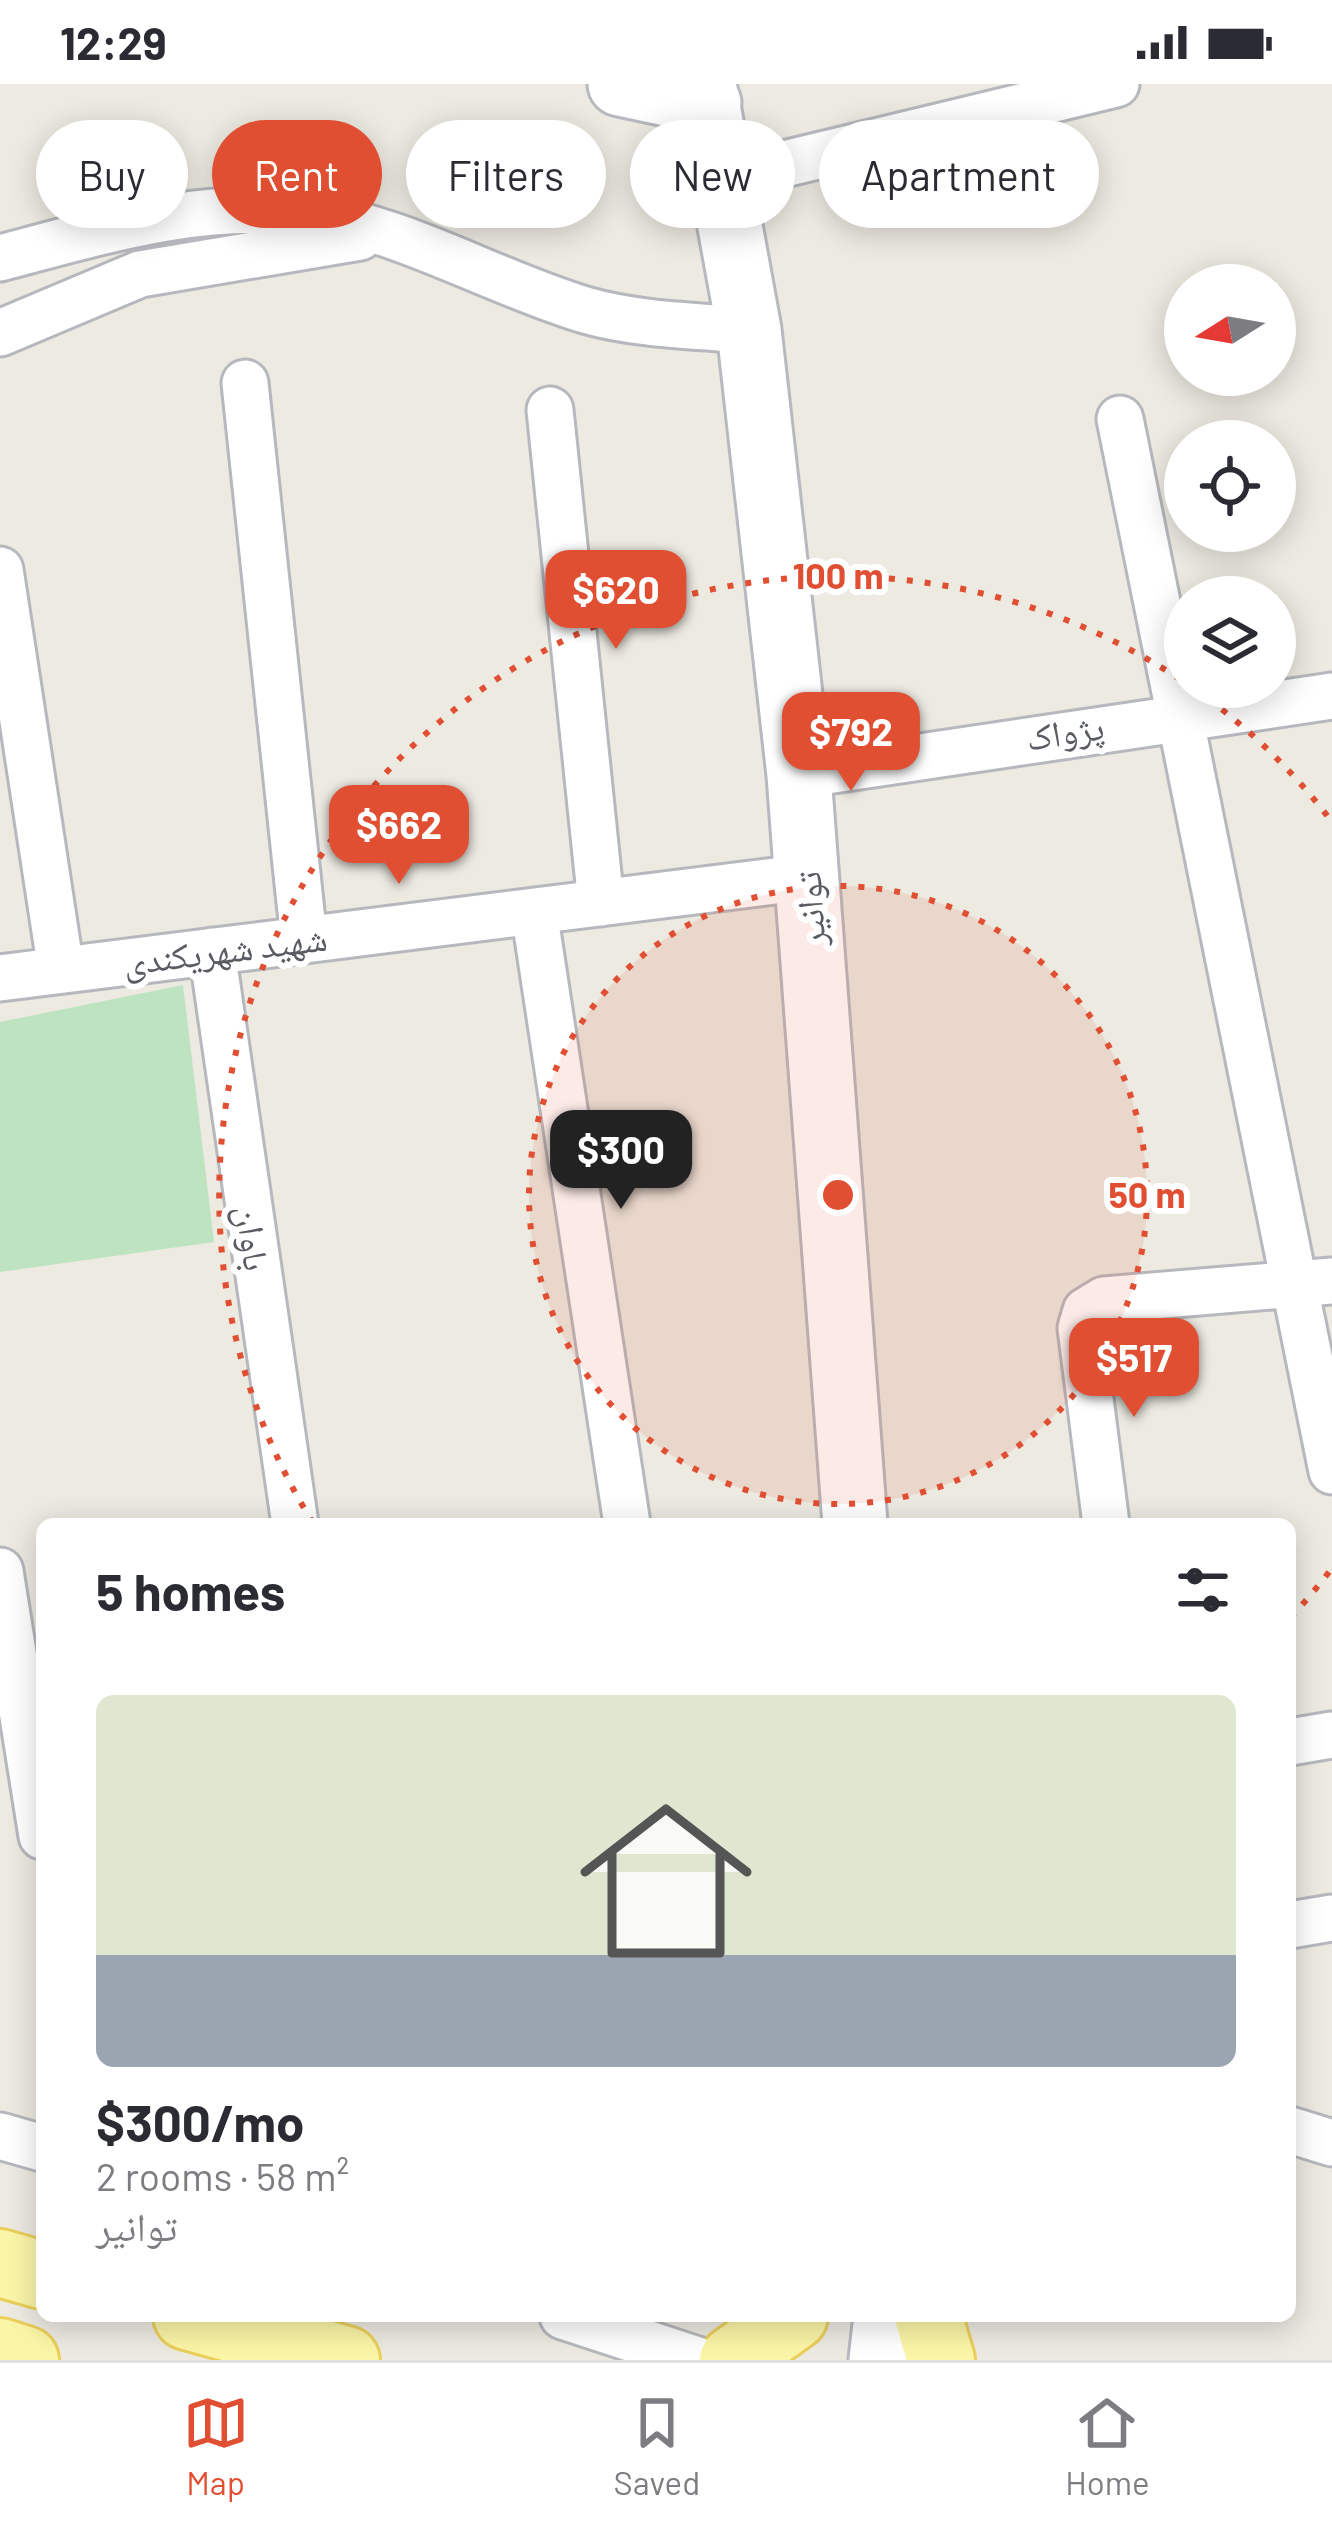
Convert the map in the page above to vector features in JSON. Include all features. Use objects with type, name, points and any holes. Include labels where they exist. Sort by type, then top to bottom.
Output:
[{"type":"main road","points":[[0,2263],[36,2273]]},
{"type":"main road","points":[[209,2322],[346,2360]]},
{"type":"main road","points":[[930,2322],[940,2360]]},
{"type":"main road","points":[[0,2352],[25,2360]]},
{"type":"street","points":[[620,84],[707,93]]},
{"type":"street","points":[[795,161],[1116,84]]},
{"type":"street","points":[[0,258],[147,220],[304,214],[392,232],[486,275],[588,311],[749,330]]},
{"type":"street","name":"توانیر","points":[[731,228],[749,330],[800,775],[855,1518]]},
{"type":"street","points":[[0,333],[140,274],[392,232]]},
{"type":"street","points":[[245,383],[304,940]]},
{"type":"street","points":[[550,410],[601,903]]},
{"type":"street","points":[[1120,419],[1180,714],[1313,1283],[1332,1471]]},
{"type":"street","points":[[0,570],[61,970]]},
{"type":"street","name":"پژواک","points":[[800,775],[1180,714],[1332,696]]},
{"type":"street","name":"شهید شهریکندی","points":[[0,978],[807,877]]},
{"type":"street","points":[[534,911],[626,1518]]},
{"type":"street","name":"باوان","points":[[212,951],[294,1518]]},
{"type":"street","points":[[1105,1518],[1081,1328],[1086,1311],[1105,1300],[1313,1283]]},
{"type":"street","points":[[0,1571],[36,1798]]},
{"type":"street","points":[[1296,1741],[1332,1735]]},
{"type":"street","points":[[1296,1924],[1332,1918]]},
{"type":"street","points":[[1296,2132],[1332,2143]]},
{"type":"street","points":[[0,2136],[36,2146]]},
{"type":"street","points":[[605,2322],[742,2341]]},
{"type":"street","points":[[881,2360],[885,2322]]},
{"type":"green space","points":[[183,985],[214,1242],[0,1272],[0,1022]]}]
